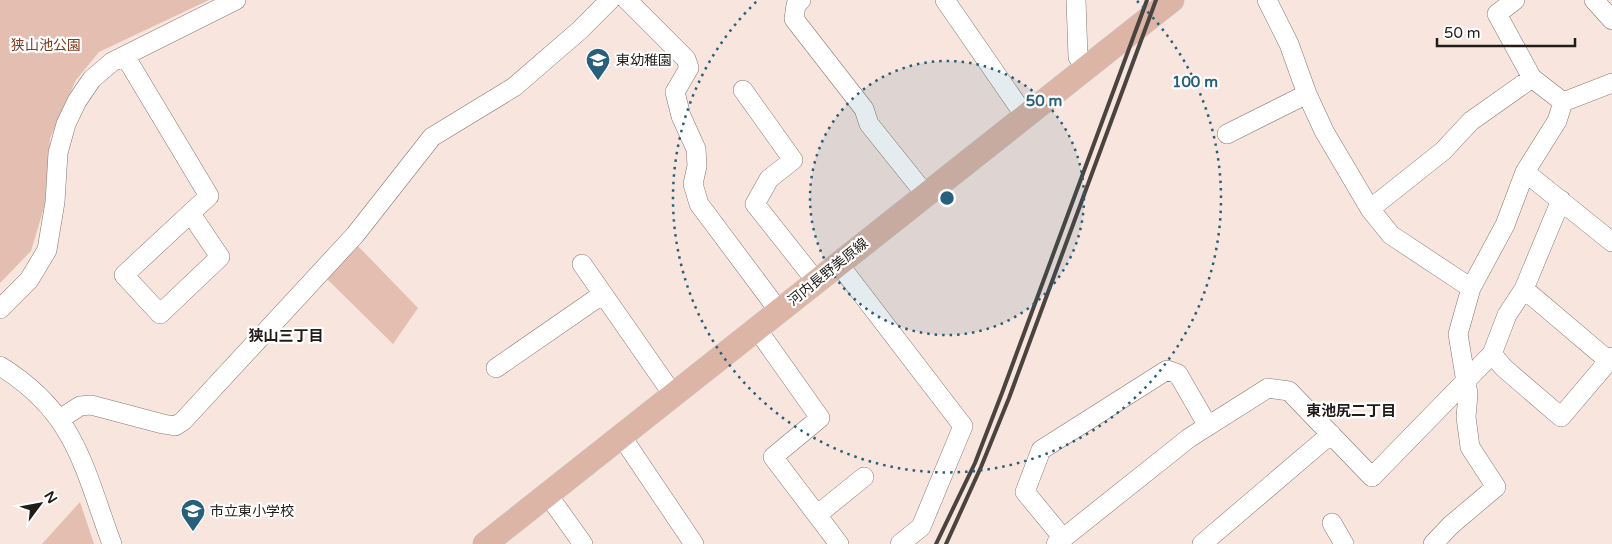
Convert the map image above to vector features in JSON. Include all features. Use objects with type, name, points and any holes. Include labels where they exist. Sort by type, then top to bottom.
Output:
[{"type":"main road","name":"河内長野美原線","points":[[485,544],[622,438],[838,263],[1172,0]]},
{"type":"street","points":[[0,309],[29,280],[47,250],[55,202],[58,153],[70,117],[92,79],[112,62],[236,0]]},
{"type":"street","points":[[60,419],[80,406],[91,405],[163,424],[175,426],[183,421],[356,235],[432,137],[514,87],[580,30],[610,0]]},
{"type":"street","points":[[627,0],[686,59],[689,68],[676,92],[682,116],[696,149],[698,166],[693,184],[700,204],[779,311]]},
{"type":"street","points":[[801,0],[796,5],[794,20],[864,109],[869,124],[926,194]]},
{"type":"street","points":[[945,0],[1025,116]]},
{"type":"street","points":[[1076,0],[1078,57],[1086,68]]},
{"type":"street","points":[[1267,0],[1289,44],[1307,94],[1324,132],[1370,209],[1391,235],[1471,288]]},
{"type":"street","points":[[1515,0],[1496,14],[1532,78],[1564,102]]},
{"type":"street","points":[[1594,0],[1612,20]]},
{"type":"street","points":[[125,56],[209,196],[124,275],[160,314],[220,257],[191,214]]},
{"type":"street","points":[[1370,209],[1443,151],[1471,121],[1532,78]]},
{"type":"street","points":[[1433,544],[1451,525],[1496,487],[1470,447],[1466,381],[1458,334],[1471,288],[1505,225],[1525,172],[1557,121],[1564,102],[1612,83]]},
{"type":"street","points":[[743,90],[793,160],[769,179],[755,204],[816,281]]},
{"type":"street","points":[[1226,134],[1307,94]]},
{"type":"street","points":[[1525,172],[1612,242]]},
{"type":"street","points":[[1208,426],[1178,374],[1167,370],[1041,450],[1025,492],[1059,541],[1189,438],[1208,426],[1268,388],[1289,391],[1372,477],[1492,354],[1507,315],[1524,288],[1561,200]]},
{"type":"street","points":[[838,263],[963,426],[921,527],[900,544]]},
{"type":"street","points":[[582,264],[674,396]]},
{"type":"street","points":[[1492,354],[1504,368],[1562,417],[1610,359],[1524,288]]},
{"type":"street","points":[[496,368],[602,294]]},
{"type":"street","points":[[756,329],[820,418],[773,457],[839,544]]},
{"type":"street","points":[[0,366],[32,388],[60,419],[78,452],[112,544]]},
{"type":"street","points":[[1202,544],[1331,434]]},
{"type":"street","points":[[622,438],[694,544]]},
{"type":"street","points":[[817,515],[864,477]]},
{"type":"street","points":[[548,495],[583,544]]},
{"type":"street","points":[[1332,523],[1344,544]]},
{"type":"green space","name":"狭山池公園","points":[[0,0],[209,0],[99,52],[76,80],[50,138],[45,204],[31,251],[0,283]]},
{"type":"green space","points":[[355,243],[418,308],[393,344],[325,277]]},
{"type":"green space","points":[[80,502],[94,544],[42,544]]},
{"type":"railway","points":[[936,544],[975,463],[1147,0]]},
{"type":"railway","points":[[946,544],[981,467],[1009,398],[1156,0]]},
{"type":"place","name":"東幼稚園","points":[[598,81]]},
{"type":"place","name":"市立東小学校","points":[[193,532]]},
{"type":"district","name":"狭山三丁目","points":[[286,336]]},
{"type":"district","name":"東池尻二丁目","points":[[1351,411]]}]
